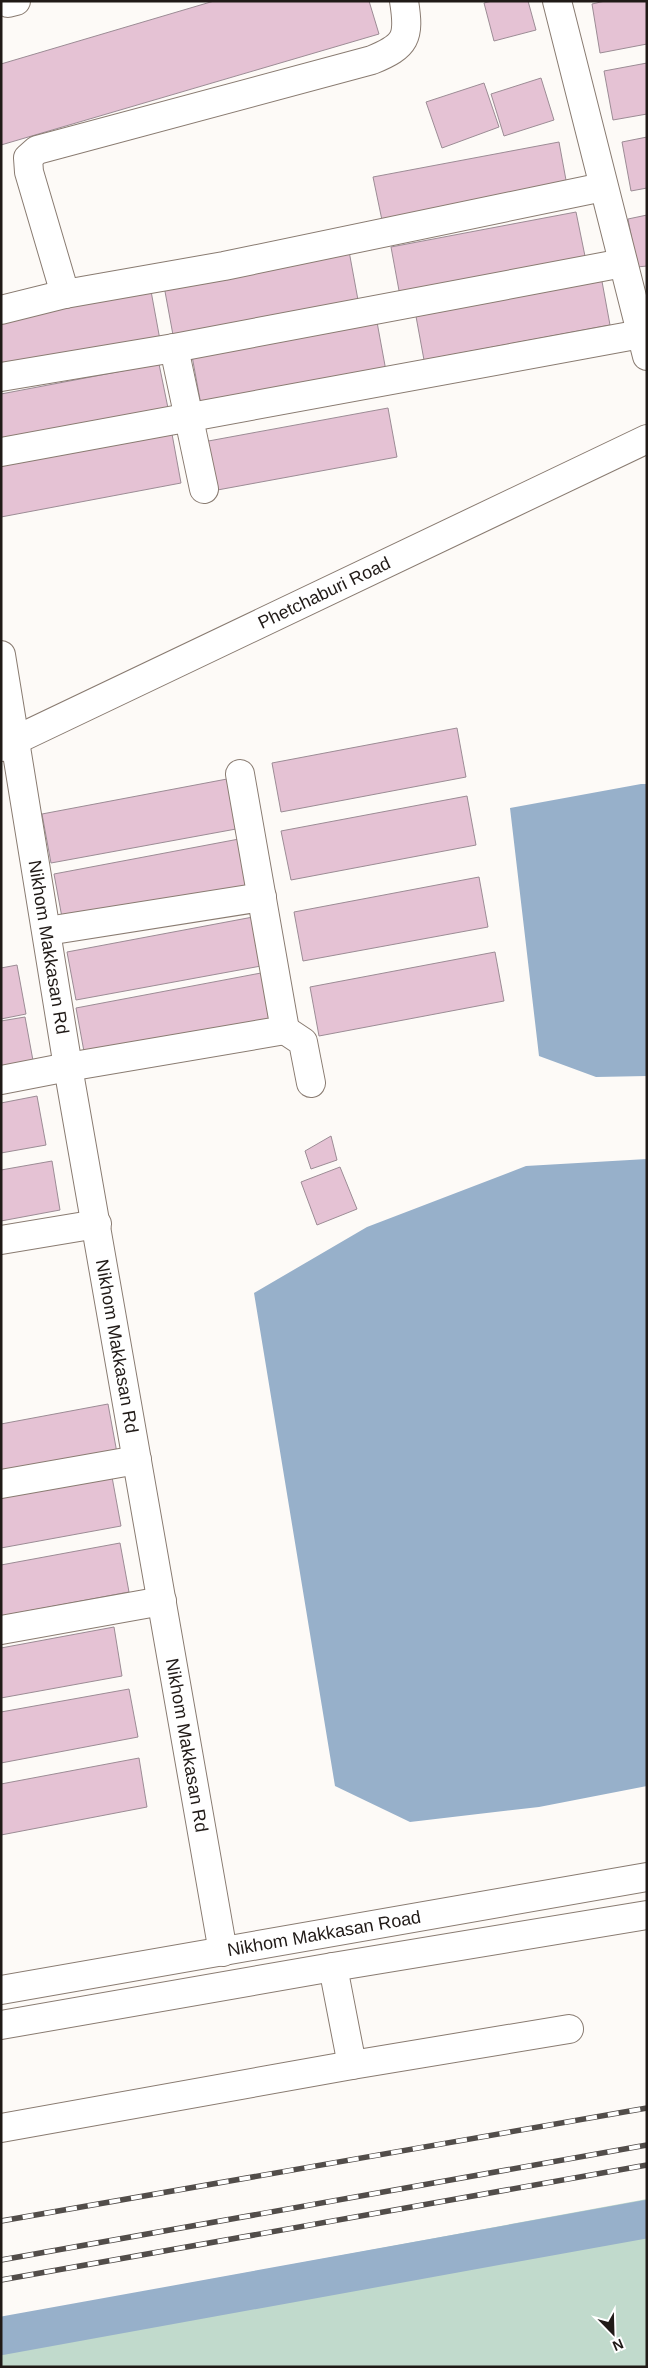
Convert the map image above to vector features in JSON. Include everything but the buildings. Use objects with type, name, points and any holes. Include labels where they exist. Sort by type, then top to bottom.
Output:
[{"type":"street","points":[[65,294],[29,172],[28,158],[37,150],[362,63],[392,52],[402,43],[407,31],[404,1]]},
{"type":"street","points":[[1,452],[188,418],[644,345],[556,1]]},
{"type":"street","points":[[1,310],[65,294],[224,266],[603,187]]},
{"type":"street","points":[[1,378],[174,348],[623,263]]},
{"type":"street","points":[[174,348],[204,489]]},
{"type":"street","name":"Phetchaburi Road","points":[[8,744],[647,439]]},
{"type":"street","name":"Nikhom Makkasan Rd","points":[[1,655],[8,744],[47,931],[68,1067],[223,1952]]},
{"type":"street","points":[[240,774],[286,1030],[303,1042],[311,1083]]},
{"type":"street","points":[[47,931],[262,897]]},
{"type":"street","points":[[1,1080],[286,1030]]},
{"type":"street","points":[[1,1240],[97,1224]]},
{"type":"street","points":[[1,1484],[137,1460]]},
{"type":"street","points":[[1,1630],[162,1601]]},
{"type":"street","name":"Nikhom Makkasan Road","points":[[1,1990],[647,1877]]},
{"type":"street","name":"Nikhom Makkasan Road","points":[[1,2026],[333,1967],[647,1915]]},
{"type":"street","points":[[333,1967],[352,2065]]},
{"type":"street","points":[[1,2128],[352,2065],[569,2029]]},
{"type":"green space","points":[[647,2199],[647,2367],[1,2367],[1,2318]]},
{"type":"water","points":[[647,784],[647,1076],[596,1077],[539,1056],[510,808]]},
{"type":"water","points":[[647,1159],[647,1786],[539,1807],[410,1822],[335,1786],[254,1293],[367,1227],[526,1166]]},
{"type":"waterway","points":[[1,2336],[647,2219]]},
{"type":"railway","points":[[1,2221],[647,2108]]},
{"type":"railway","points":[[1,2260],[647,2145]]},
{"type":"railway","points":[[1,2280],[647,2165]]}]
